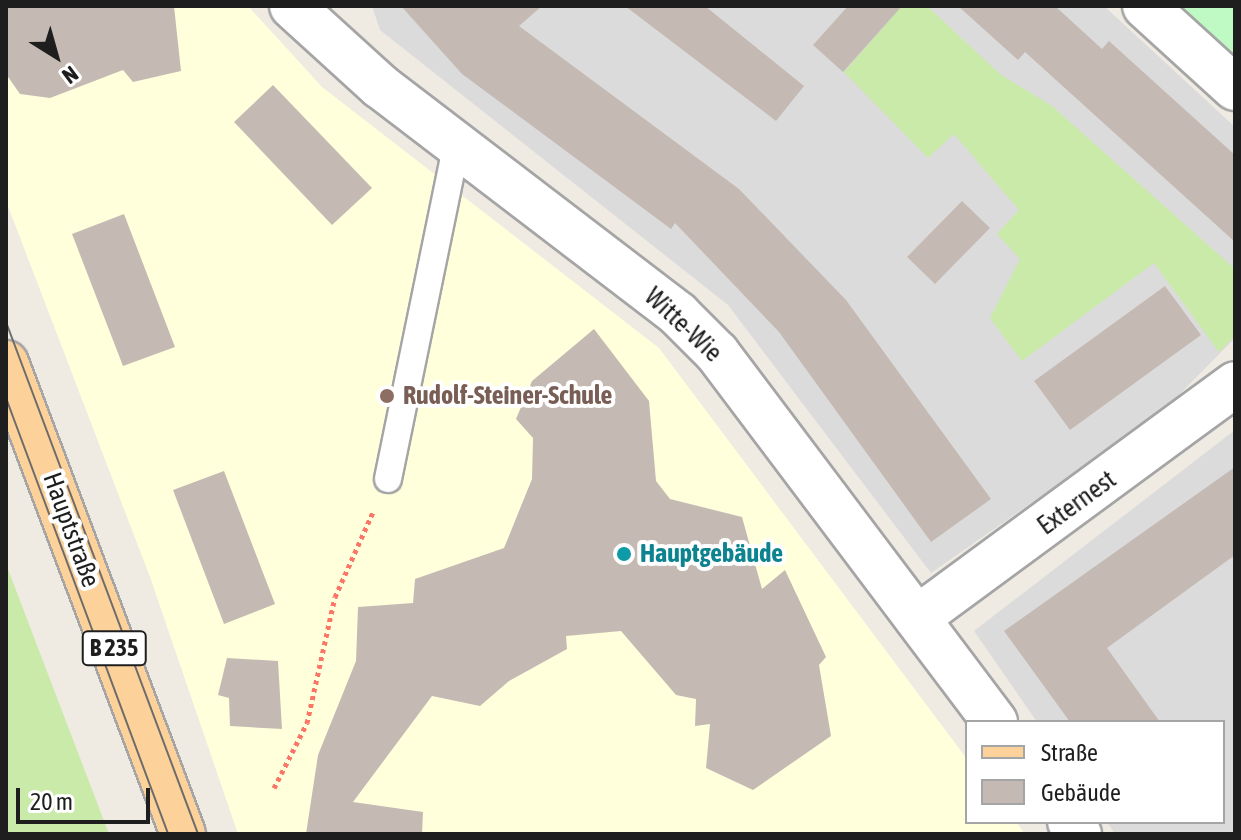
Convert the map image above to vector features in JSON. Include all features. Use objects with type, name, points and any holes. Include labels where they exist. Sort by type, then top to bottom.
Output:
[{"type":"main road","name":"Hauptstraße","points":[[6,363],[183,834]]},
{"type":"street","name":"Witte-Wie","points":[[292,6],[456,147],[678,314],[717,353],[994,720]]},
{"type":"street","points":[[1145,6],[1235,88]]},
{"type":"street","name":"Externest","points":[[917,618],[1235,384]]},
{"type":"lane","points":[[388,479],[456,147]]},
{"type":"path","points":[[274,788],[307,723],[335,597],[388,479]]},
{"type":"shaded area","name":"Rudolf-Steiner-Schule","points":[[6,6],[248,6],[322,87],[659,348],[965,756],[965,824],[1018,824],[1025,834],[238,834],[150,577],[6,201]]},
{"type":"shaded area","points":[[372,6],[1104,6],[1235,127],[1235,338],[1163,411],[931,573],[728,305],[380,30]]},
{"type":"shaded area","points":[[1235,430],[1235,834],[1115,834],[1108,824],[1225,824],[1225,720],[1036,720],[974,631]]},
{"type":"green space","points":[[888,6],[927,6],[1001,75],[1052,106],[1235,269],[1235,336],[1219,352],[1154,263],[1022,361],[990,318],[1020,259],[997,234],[1019,210],[954,134],[928,158],[844,72],[895,14]]},
{"type":"green space","points":[[1177,6],[1235,6],[1235,56]]},
{"type":"green space","points":[[6,564],[109,834],[6,834]]},
{"type":"building","points":[[6,6],[174,6],[181,71],[133,82],[123,70],[50,98],[20,94],[6,74]]},
{"type":"building","points":[[401,6],[542,6],[519,26],[739,189],[846,300],[991,499],[931,542],[779,332],[675,223],[671,229],[462,74]]},
{"type":"building","points":[[625,6],[705,6],[804,86],[776,121]]},
{"type":"building","points":[[848,6],[902,6],[843,72],[813,45]]},
{"type":"building","points":[[958,6],[1055,6],[1102,49],[1109,41],[1235,155],[1235,242],[1025,52],[1018,60]]},
{"type":"building","points":[[273,85],[372,188],[332,225],[234,122]]},
{"type":"building","points":[[962,201],[990,228],[935,284],[907,257]]},
{"type":"building","points":[[124,214],[175,347],[123,366],[72,234]]},
{"type":"building","points":[[1165,286],[1201,335],[1070,430],[1034,381]]},
{"type":"building","name":"Hauptgebäude","points":[[594,329],[649,401],[656,481],[670,499],[742,517],[762,589],[785,570],[826,657],[819,665],[831,736],[753,790],[706,768],[710,724],[695,726],[696,699],[676,695],[621,631],[566,636],[567,649],[509,681],[480,706],[432,696],[353,802],[423,812],[422,834],[306,834],[318,755],[356,661],[358,607],[413,603],[415,579],[504,548],[532,479],[533,438],[516,419],[532,381]]},
{"type":"building","points":[[1235,467],[1235,555],[1107,648],[1159,720],[1069,720],[1004,631]]},
{"type":"building","points":[[224,471],[275,604],[224,624],[173,490]]},
{"type":"building","points":[[227,658],[278,661],[282,729],[230,726],[229,698],[218,695]]},
{"type":"tram line","points":[[6,322],[198,834]]},
{"type":"tram line","points":[[6,398],[168,834]]},
{"type":"place","name":"Rudolf-Steiner-Schule","points":[[387,396]]},
{"type":"place","name":"Hauptgebäude","points":[[624,554]]}]
